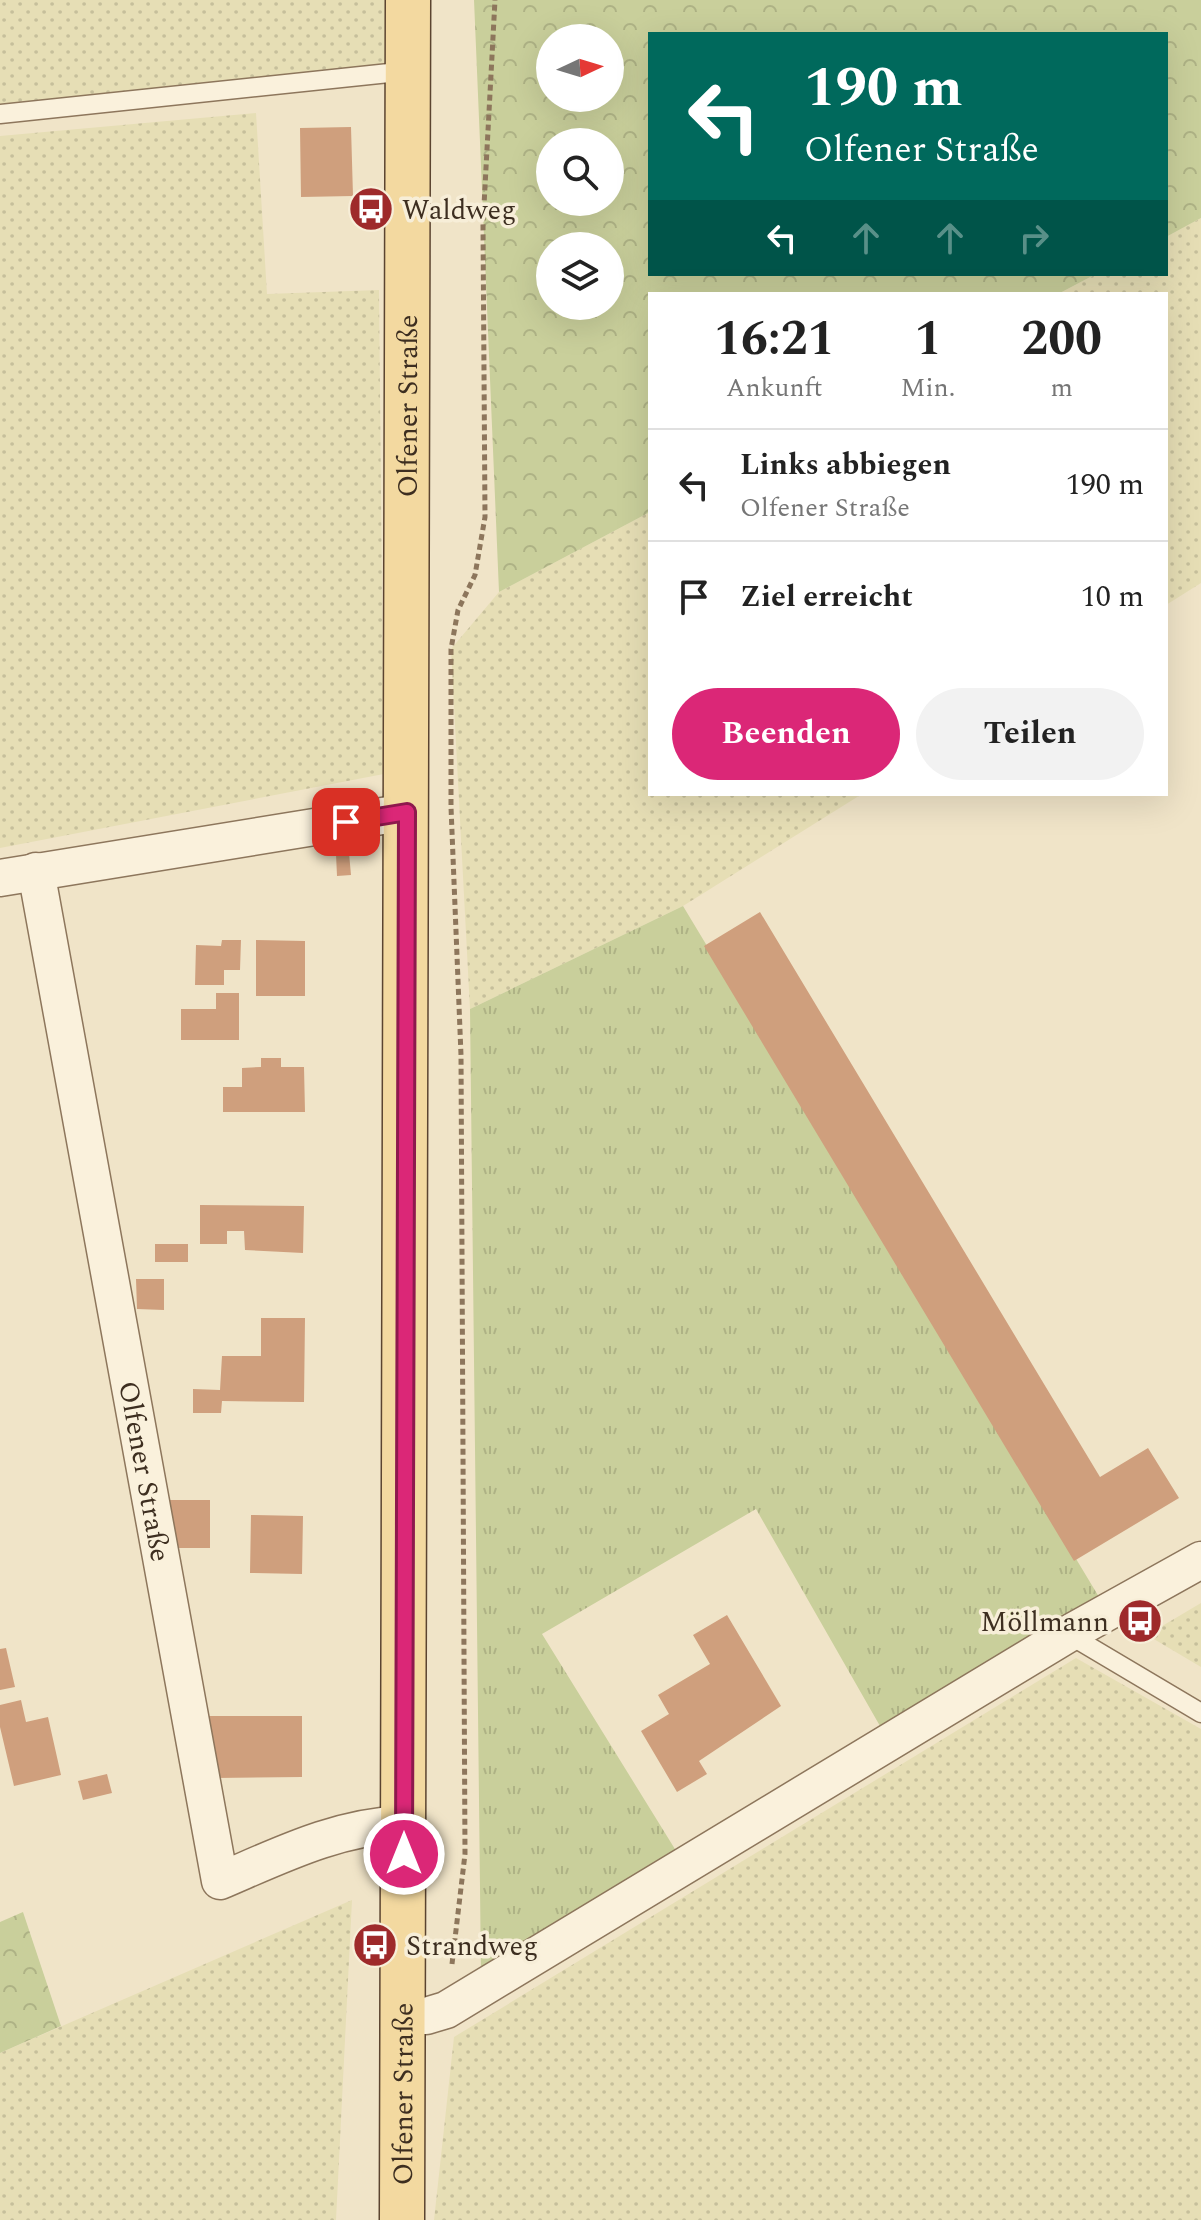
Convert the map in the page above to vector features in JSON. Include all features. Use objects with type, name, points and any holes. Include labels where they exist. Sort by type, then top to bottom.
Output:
[{"type":"main road","name":"Olfener Straße","points":[[402,2220],[426,2013],[404,1824],[408,0]]},
{"type":"street","points":[[0,878],[407,812]]},
{"type":"street","name":"Olfener Straße","points":[[36,871],[220,1881],[331,1834],[365,1826],[404,1824]]},
{"type":"street","points":[[426,2013],[1068,1634],[1201,1560]]},
{"type":"lane","points":[[0,114],[408,71]]},
{"type":"lane","points":[[1068,1634],[1201,1713]]},
{"type":"path","points":[[426,2013],[465,1854],[461,1055],[451,807],[451,649],[458,610],[475,575],[485,517],[483,224],[495,0]]},
{"type":"shaded area","points":[[0,0],[407,0],[408,71],[0,114]]},
{"type":"shaded area","points":[[256,113],[267,294],[379,290],[383,695],[389,773],[0,848],[0,136]]},
{"type":"shaded area","points":[[1201,218],[1201,583],[1168,604],[1168,292],[1062,292],[1092,276],[1168,276],[1168,236]]},
{"type":"shaded area","points":[[648,513],[648,796],[859,796],[683,906],[470,1009],[451,649],[499,592]]},
{"type":"shaded area","points":[[1201,1603],[1201,1667],[1147,1635]]},
{"type":"shaded area","points":[[1076,1658],[1201,1729],[1201,2220],[434,2220],[454,2037]]},
{"type":"shaded area","points":[[352,1900],[336,2220],[0,2220],[0,2053]]},
{"type":"green space","points":[[474,0],[1201,0],[1201,218],[1168,236],[1168,32],[648,32],[648,276],[1092,276],[1062,292],[648,292],[648,513],[499,592]]},
{"type":"green space","points":[[683,906],[1099,1597],[880,1726],[756,1509],[542,1634],[678,1854],[481,1976],[470,1009]]},
{"type":"green space","points":[[23,1912],[61,2026],[0,2053],[0,1922]]},
{"type":"building","points":[[351,127],[353,196],[301,197],[300,128]]},
{"type":"building","points":[[349,853],[351,875],[337,876],[336,854]]},
{"type":"building","points":[[760,912],[1100,1477],[1148,1448],[1179,1498],[1074,1561],[704,946]]},
{"type":"building","points":[[222,940],[241,940],[240,970],[224,970],[224,985],[195,985],[196,945],[221,946]]},
{"type":"building","points":[[256,940],[305,941],[305,996],[256,996]]},
{"type":"building","points":[[216,993],[239,993],[239,1040],[181,1040],[181,1009],[216,1009]]},
{"type":"building","points":[[261,1058],[281,1058],[281,1067],[304,1067],[305,1112],[223,1112],[223,1087],[242,1087],[242,1068],[261,1067]]},
{"type":"building","points":[[200,1205],[304,1206],[303,1253],[245,1250],[244,1231],[227,1231],[227,1244],[200,1244]]},
{"type":"building","points":[[155,1244],[188,1244],[188,1262],[155,1262]]},
{"type":"building","points":[[136,1279],[164,1279],[164,1310],[137,1309]]},
{"type":"building","points":[[261,1318],[305,1318],[304,1402],[222,1401],[221,1413],[193,1413],[193,1389],[220,1390],[222,1356],[261,1356]]},
{"type":"building","points":[[166,1500],[210,1500],[210,1548],[174,1548]]},
{"type":"building","points":[[251,1515],[303,1516],[302,1574],[250,1573]]},
{"type":"building","points":[[727,1615],[781,1706],[699,1761],[707,1774],[677,1792],[641,1731],[669,1714],[658,1695],[710,1664],[693,1635]]},
{"type":"building","points":[[6,1648],[15,1687],[0,1690],[0,1649]]},
{"type":"building","points":[[21,1700],[26,1722],[48,1717],[61,1775],[14,1786],[0,1727],[0,1705]]},
{"type":"building","points":[[204,1716],[302,1716],[302,1777],[215,1778]]},
{"type":"building","points":[[107,1774],[112,1793],[83,1800],[78,1781]]},
{"type":"place","name":"Waldweg","points":[[371,209]]},
{"type":"place","name":"Möllmann","points":[[1140,1621]]},
{"type":"place","name":"Strandweg","points":[[375,1945]]},
{"type":"route","points":[[346,822],[407,812],[404,1854]]}]
